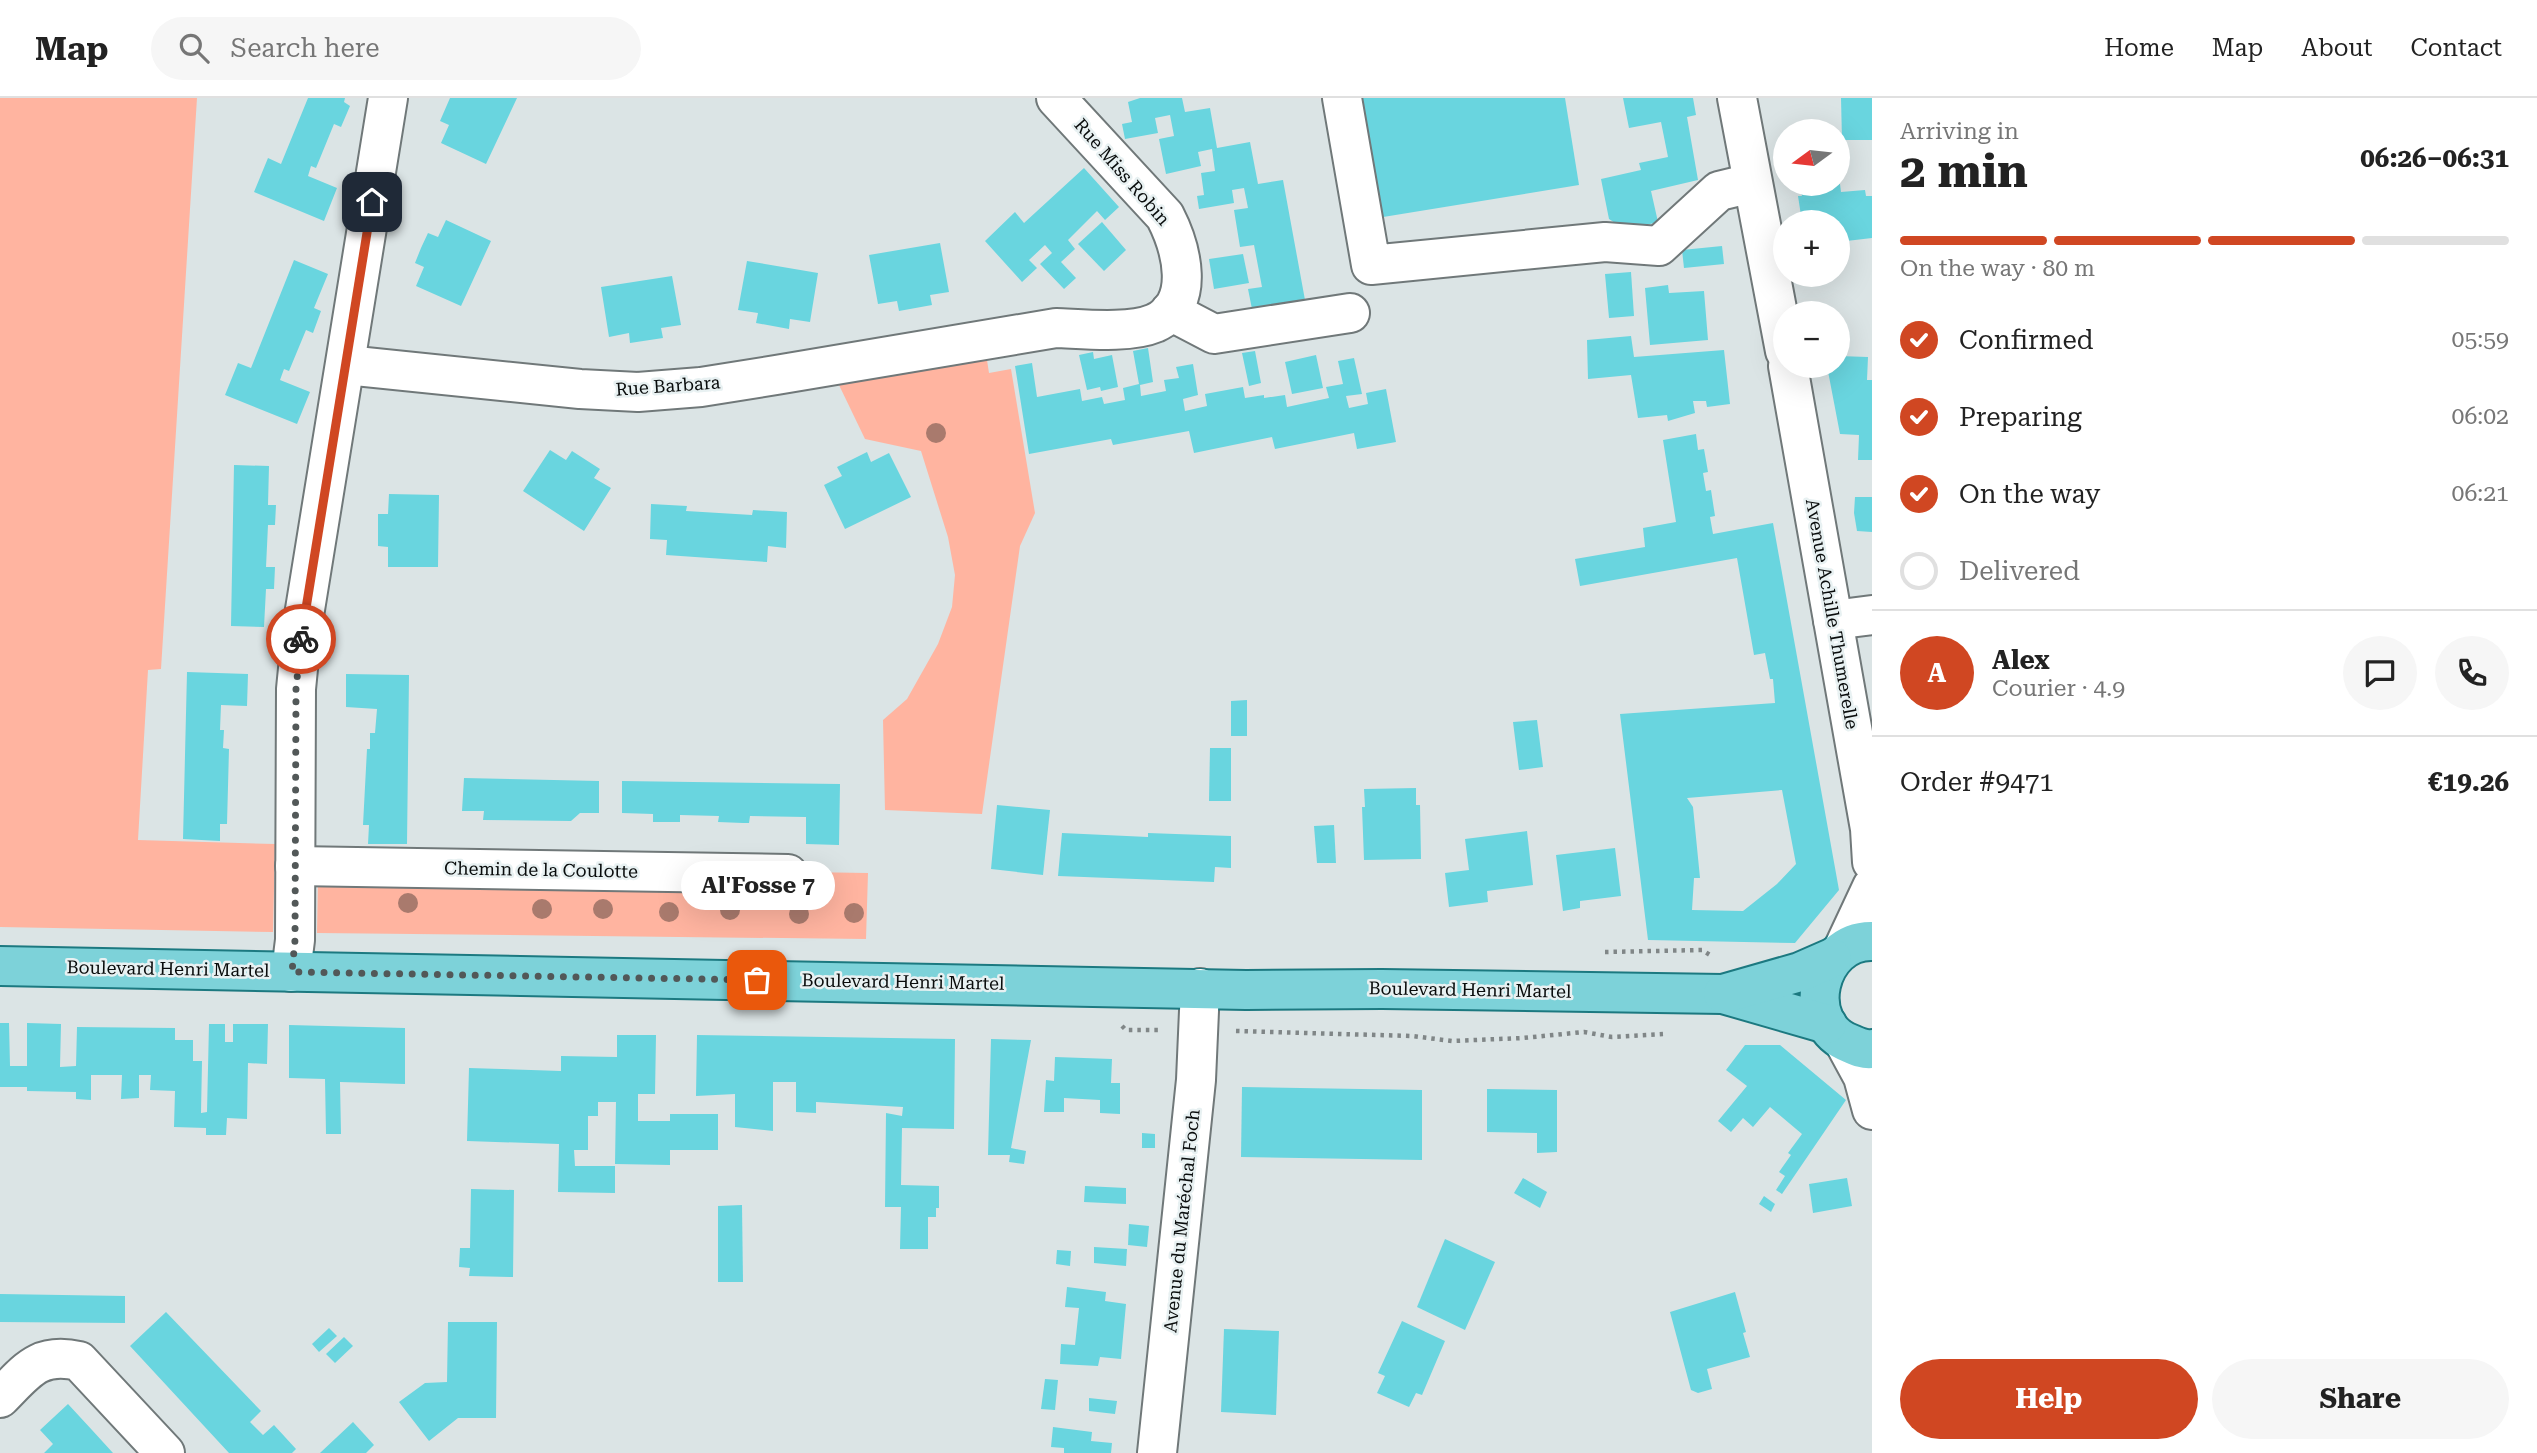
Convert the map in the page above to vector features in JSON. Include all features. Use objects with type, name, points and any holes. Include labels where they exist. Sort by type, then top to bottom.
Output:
[{"type":"main road","name":"Boulevard Henri Martel","points":[[0,966],[1200,988],[1723,993],[1800,972],[1849,950]]},
{"type":"main road","points":[[1848,1038],[1819,1006],[1819,987],[1849,950]]},
{"type":"main road","name":"Boulevard Henri Martel","points":[[1723,993],[1848,1038]]},
{"type":"street","points":[[292,972],[295,940],[296,689],[302,628],[388,98]]},
{"type":"street","name":"Rue Miss Robin","points":[[1056,98],[1165,216],[1177,238],[1181,258],[1181,283],[1178,299],[1170,312]]},
{"type":"street","points":[[1342,98],[1371,265],[1605,242],[1659,246],[1719,191],[1752,183]]},
{"type":"street","points":[[1737,98],[1775,301]]},
{"type":"street","points":[[1170,312],[1214,334],[1350,313]]},
{"type":"street","name":"Rue Barbara","points":[[346,365],[580,389],[638,392],[714,385],[1056,328],[1133,327],[1155,323],[1170,312]]},
{"type":"street","name":"Avenue Achille Thumerelle","points":[[1790,378],[1870,829],[1872,862]]},
{"type":"street","points":[[1833,620],[1872,615]]},
{"type":"street","name":"Chemin de la Coulotte","points":[[295,866],[788,874]]},
{"type":"street","points":[[1849,950],[1872,887]]},
{"type":"street","name":"Avenue du Maréchal Foch","points":[[1157,1453],[1196,1080],[1200,988]]},
{"type":"street","points":[[1848,1038],[1872,1110]]},
{"type":"street","points":[[7,1378],[58,1356],[79,1361],[165,1453]]},
{"type":"path","points":[[1083,986],[1126,1030],[1329,1033],[1412,1036],[1452,1041],[1584,1032],[1612,1037],[1668,1033]]},
{"type":"shaded area","points":[[0,98],[197,98],[161,669],[148,670],[138,840],[275,844],[273,932],[0,927]]},
{"type":"shaded area","points":[[987,360],[989,373],[1011,369],[1035,513],[1020,546],[982,814],[885,810],[883,720],[907,699],[938,644],[952,607],[955,575],[948,537],[921,451],[865,439],[839,385]]},
{"type":"shaded area","points":[[804,872],[868,873],[866,939],[317,933],[318,878],[803,887]]},
{"type":"building","points":[[308,98],[345,98],[344,102],[350,106],[341,127],[334,124],[316,168],[311,166],[308,176],[337,188],[324,221],[254,192],[268,158],[281,164]]},
{"type":"building","points":[[450,98],[517,98],[486,164],[441,143],[449,125],[440,121]]},
{"type":"building","points":[[1140,98],[1182,98],[1185,112],[1210,108],[1217,148],[1250,142],[1258,184],[1283,180],[1305,300],[1252,309],[1248,289],[1262,287],[1254,245],[1240,247],[1234,210],[1248,208],[1244,188],[1232,190],[1234,203],[1199,209],[1197,196],[1204,195],[1201,173],[1215,171],[1212,149],[1198,152],[1201,166],[1166,174],[1159,139],[1174,136],[1170,115],[1155,118],[1158,133],[1125,139],[1122,124],[1132,122],[1128,102]]},
{"type":"building","points":[[1356,98],[1565,98],[1579,185],[1377,218]]},
{"type":"building","points":[[1623,98],[1693,98],[1696,115],[1687,117],[1698,180],[1651,191],[1658,222],[1626,230],[1609,219],[1601,179],[1641,170],[1639,163],[1668,157],[1661,122],[1629,128]]},
{"type":"building","points":[[1841,98],[1872,98],[1872,140],[1850,140],[1850,119],[1842,119]]},
{"type":"building","points":[[1084,168],[1119,207],[1105,220],[1097,211],[1068,240],[1075,249],[1061,262],[1076,278],[1064,289],[1040,264],[1052,253],[1045,245],[1029,260],[1037,268],[1022,282],[985,241],[1015,212],[1024,223]]},
{"type":"building","points":[[1865,190],[1866,196],[1872,196],[1872,238],[1850,241],[1850,210],[1800,210],[1798,196],[1850,196],[1850,191]]},
{"type":"building","points":[[446,220],[491,241],[461,306],[416,286],[424,267],[415,263],[421,248],[428,233],[438,237]]},
{"type":"building","points":[[1102,222],[1126,250],[1104,271],[1078,244]]},
{"type":"building","points":[[940,243],[949,292],[930,295],[932,305],[899,311],[897,301],[878,304],[869,255]]},
{"type":"building","points":[[1722,246],[1724,264],[1684,268],[1682,250]]},
{"type":"building","points":[[1243,254],[1249,283],[1214,289],[1209,259]]},
{"type":"building","points":[[294,260],[328,274],[314,308],[321,311],[313,333],[306,330],[289,371],[284,369],[280,380],[310,392],[297,424],[225,395],[238,363],[251,368]]},
{"type":"building","points":[[747,261],[818,273],[810,322],[790,319],[789,329],[756,323],[758,313],[738,310]]},
{"type":"building","points":[[1631,272],[1634,316],[1609,318],[1605,274]]},
{"type":"building","points":[[672,276],[681,325],[661,328],[663,338],[630,343],[629,333],[609,337],[601,287]]},
{"type":"building","points":[[1668,285],[1669,293],[1704,291],[1708,340],[1650,345],[1645,288]]},
{"type":"building","points":[[1631,336],[1634,357],[1724,350],[1730,404],[1707,407],[1706,401],[1693,401],[1695,413],[1668,421],[1667,415],[1638,418],[1631,375],[1588,379],[1587,340]]},
{"type":"building","points":[[1148,348],[1153,382],[1140,385],[1141,396],[1166,391],[1164,380],[1179,378],[1176,367],[1193,364],[1198,395],[1183,399],[1185,411],[1207,406],[1205,394],[1243,387],[1245,398],[1285,395],[1287,407],[1329,398],[1326,387],[1343,384],[1338,361],[1354,358],[1362,394],[1346,396],[1349,408],[1368,404],[1366,393],[1386,389],[1396,442],[1357,449],[1354,433],[1275,449],[1272,437],[1194,453],[1189,431],[1113,445],[1111,439],[1029,454],[1015,366],[1032,363],[1037,397],[1080,389],[1082,401],[1102,397],[1104,404],[1125,400],[1123,388],[1139,384],[1133,351]]},
{"type":"building","points":[[1255,351],[1261,383],[1249,386],[1242,353]]},
{"type":"building","points":[[1093,352],[1094,359],[1112,355],[1118,387],[1101,391],[1100,387],[1087,390],[1079,355]]},
{"type":"building","points":[[1316,355],[1323,388],[1292,394],[1285,362]]},
{"type":"building","points":[[1850,356],[1868,357],[1867,380],[1872,380],[1872,460],[1858,460],[1859,435],[1840,434],[1829,378],[1850,378]]},
{"type":"building","points":[[1696,434],[1698,450],[1704,449],[1708,472],[1703,473],[1706,491],[1711,490],[1715,516],[1710,517],[1713,534],[1773,523],[1839,890],[1795,943],[1648,940],[1620,714],[1775,703],[1773,679],[1770,679],[1765,653],[1754,655],[1737,558],[1580,586],[1575,559],[1645,547],[1643,528],[1676,522],[1663,440]],"holes":[[[1782,790],[1796,864],[1777,884],[1743,911],[1692,910],[1694,878],[1700,878],[1693,807],[1687,798]]]},
{"type":"building","points":[[550,450],[566,460],[572,451],[600,469],[594,478],[611,488],[584,531],[523,491]]},
{"type":"building","points":[[867,452],[871,462],[889,453],[911,497],[845,529],[824,485],[842,476],[837,467]]},
{"type":"building","points":[[234,465],[269,466],[268,505],[276,505],[275,525],[268,525],[266,567],[275,567],[274,589],[266,589],[264,627],[231,626]]},
{"type":"building","points":[[389,494],[439,495],[438,567],[388,567],[388,547],[378,546],[378,514],[388,514]]},
{"type":"building","points":[[1855,497],[1872,497],[1872,532],[1857,531]]},
{"type":"building","points":[[651,504],[687,506],[686,511],[752,515],[753,510],[787,512],[786,548],[768,546],[767,562],[666,555],[667,540],[650,539]]},
{"type":"building","points":[[187,672],[248,674],[247,706],[221,705],[220,730],[224,730],[223,748],[229,749],[227,824],[220,824],[220,841],[183,839]]},
{"type":"building","points":[[346,674],[409,675],[407,844],[368,844],[369,825],[363,825],[367,749],[370,749],[370,733],[375,733],[377,709],[346,707]]},
{"type":"building","points":[[1247,700],[1247,736],[1231,736],[1231,701]]},
{"type":"building","points":[[1537,720],[1543,767],[1519,770],[1513,722]]},
{"type":"building","points":[[1210,748],[1231,748],[1231,801],[1209,801]]},
{"type":"building","points":[[464,778],[599,781],[599,813],[580,813],[571,821],[483,820],[484,811],[462,811]]},
{"type":"building","points":[[622,781],[840,784],[839,845],[806,844],[806,817],[750,816],[749,823],[743,823],[718,822],[719,816],[680,815],[680,822],[653,822],[653,814],[622,813]]},
{"type":"building","points":[[1416,788],[1416,805],[1420,805],[1421,859],[1364,860],[1364,789]]},
{"type":"building","points":[[997,805],[1050,810],[1043,875],[991,869]]},
{"type":"building","points":[[1334,825],[1336,863],[1317,863],[1314,826]]},
{"type":"building","points":[[1527,831],[1533,885],[1487,891],[1488,902],[1449,907],[1445,873],[1469,870],[1465,839]]},
{"type":"building","points":[[1062,833],[1148,837],[1148,833],[1231,836],[1231,868],[1215,867],[1214,882],[1058,876]]},
{"type":"building","points":[[1615,848],[1621,896],[1580,901],[1580,908],[1563,911],[1556,855]]},
{"type":"building","points":[[0,1023],[9,1023],[10,1066],[27,1066],[27,1023],[61,1024],[60,1067],[76,1066],[77,1027],[175,1028],[175,1040],[193,1040],[193,1061],[202,1061],[201,1113],[207,1112],[209,1024],[225,1024],[225,1042],[233,1042],[233,1024],[268,1024],[267,1064],[248,1063],[247,1119],[227,1118],[226,1135],[206,1135],[206,1128],[174,1127],[175,1091],[150,1090],[151,1075],[139,1075],[139,1098],[121,1099],[122,1075],[91,1075],[91,1100],[76,1099],[76,1092],[27,1091],[27,1087],[0,1087]]},
{"type":"building","points":[[289,1025],[405,1028],[405,1084],[340,1082],[341,1134],[326,1134],[325,1079],[289,1078]]},
{"type":"building","points":[[617,1035],[656,1035],[655,1094],[638,1094],[638,1121],[670,1121],[670,1114],[718,1114],[718,1150],[670,1150],[670,1165],[615,1164],[616,1102],[598,1102],[598,1116],[588,1116],[588,1150],[574,1150],[575,1166],[615,1166],[615,1193],[558,1192],[559,1144],[467,1141],[469,1068],[561,1071],[561,1056],[617,1057]]},
{"type":"building","points":[[697,1035],[955,1039],[954,1129],[902,1128],[901,1185],[939,1186],[939,1208],[936,1208],[936,1217],[928,1217],[928,1249],[900,1249],[901,1207],[885,1207],[886,1113],[902,1116],[903,1107],[816,1102],[816,1113],[796,1112],[796,1082],[773,1082],[773,1131],[735,1127],[735,1094],[696,1096]]},
{"type":"building","points":[[991,1039],[1031,1040],[1011,1148],[1026,1151],[1024,1164],[1009,1162],[1010,1155],[988,1155]]},
{"type":"building","points":[[1745,1045],[1780,1045],[1846,1100],[1782,1194],[1776,1190],[1785,1176],[1779,1172],[1791,1155],[1788,1153],[1802,1134],[1770,1107],[1753,1127],[1743,1118],[1731,1132],[1718,1121],[1747,1086],[1726,1070]]},
{"type":"building","points":[[1055,1057],[1112,1059],[1111,1083],[1120,1083],[1120,1114],[1100,1113],[1100,1100],[1064,1098],[1064,1112],[1044,1112],[1046,1080],[1054,1081]]},
{"type":"building","points":[[1242,1087],[1422,1090],[1422,1160],[1241,1157]]},
{"type":"building","points":[[1487,1089],[1557,1090],[1557,1152],[1537,1153],[1537,1133],[1487,1132]]},
{"type":"building","points":[[1142,1133],[1155,1134],[1155,1148],[1142,1148]]},
{"type":"building","points":[[1523,1178],[1547,1192],[1540,1208],[1514,1193]]},
{"type":"building","points":[[1847,1178],[1852,1206],[1813,1213],[1809,1184]]},
{"type":"building","points":[[1085,1186],[1126,1188],[1126,1204],[1084,1202]]},
{"type":"building","points":[[471,1189],[514,1190],[513,1277],[469,1276],[470,1268],[459,1267],[460,1248],[470,1248]]},
{"type":"building","points":[[1764,1196],[1775,1204],[1771,1212],[1759,1204]]},
{"type":"building","points":[[742,1205],[743,1282],[718,1282],[718,1206]]},
{"type":"building","points":[[1129,1224],[1149,1226],[1147,1247],[1128,1245]]},
{"type":"building","points":[[1445,1239],[1495,1262],[1465,1330],[1417,1307]]},
{"type":"building","points":[[1094,1247],[1127,1249],[1126,1266],[1094,1263]]},
{"type":"building","points":[[1057,1250],[1071,1251],[1070,1266],[1056,1264]]},
{"type":"building","points":[[1067,1287],[1106,1292],[1105,1301],[1126,1304],[1121,1359],[1100,1357],[1098,1366],[1060,1364],[1061,1344],[1075,1345],[1079,1308],[1065,1307]]},
{"type":"building","points":[[1735,1292],[1750,1357],[1707,1369],[1712,1389],[1698,1393],[1691,1390],[1670,1312]]},
{"type":"building","points":[[0,1294],[125,1296],[125,1323],[0,1322]]},
{"type":"building","points":[[166,1312],[261,1411],[250,1422],[263,1435],[274,1425],[296,1449],[292,1453],[229,1453],[130,1346]]},
{"type":"building","points":[[1402,1321],[1445,1341],[1422,1395],[1416,1393],[1409,1407],[1377,1393],[1385,1376],[1378,1373]]},
{"type":"building","points":[[448,1322],[497,1322],[496,1418],[458,1418],[429,1441],[399,1402],[425,1383],[447,1382]]},
{"type":"building","points":[[329,1328],[337,1336],[319,1352],[312,1344]]},
{"type":"building","points":[[1224,1329],[1279,1331],[1276,1415],[1221,1412]]},
{"type":"building","points":[[344,1337],[353,1346],[335,1363],[326,1354]]},
{"type":"building","points":[[1045,1379],[1058,1380],[1055,1410],[1041,1409]]},
{"type":"building","points":[[1089,1398],[1117,1401],[1115,1414],[1089,1411]]},
{"type":"building","points":[[68,1404],[113,1453],[44,1453],[53,1444],[40,1430]]},
{"type":"building","points":[[353,1422],[374,1445],[366,1453],[320,1453]]},
{"type":"building","points":[[1053,1427],[1092,1432],[1091,1441],[1112,1443],[1111,1453],[1064,1453],[1064,1448],[1051,1447]]},
{"type":"way so far","points":[[301,639],[296,689],[295,940],[292,972],[757,980]]},
{"type":"place","name":"Al'Fosse 7","points":[[757,980]]},
{"type":"route","points":[[301,639],[372,202]]}]
